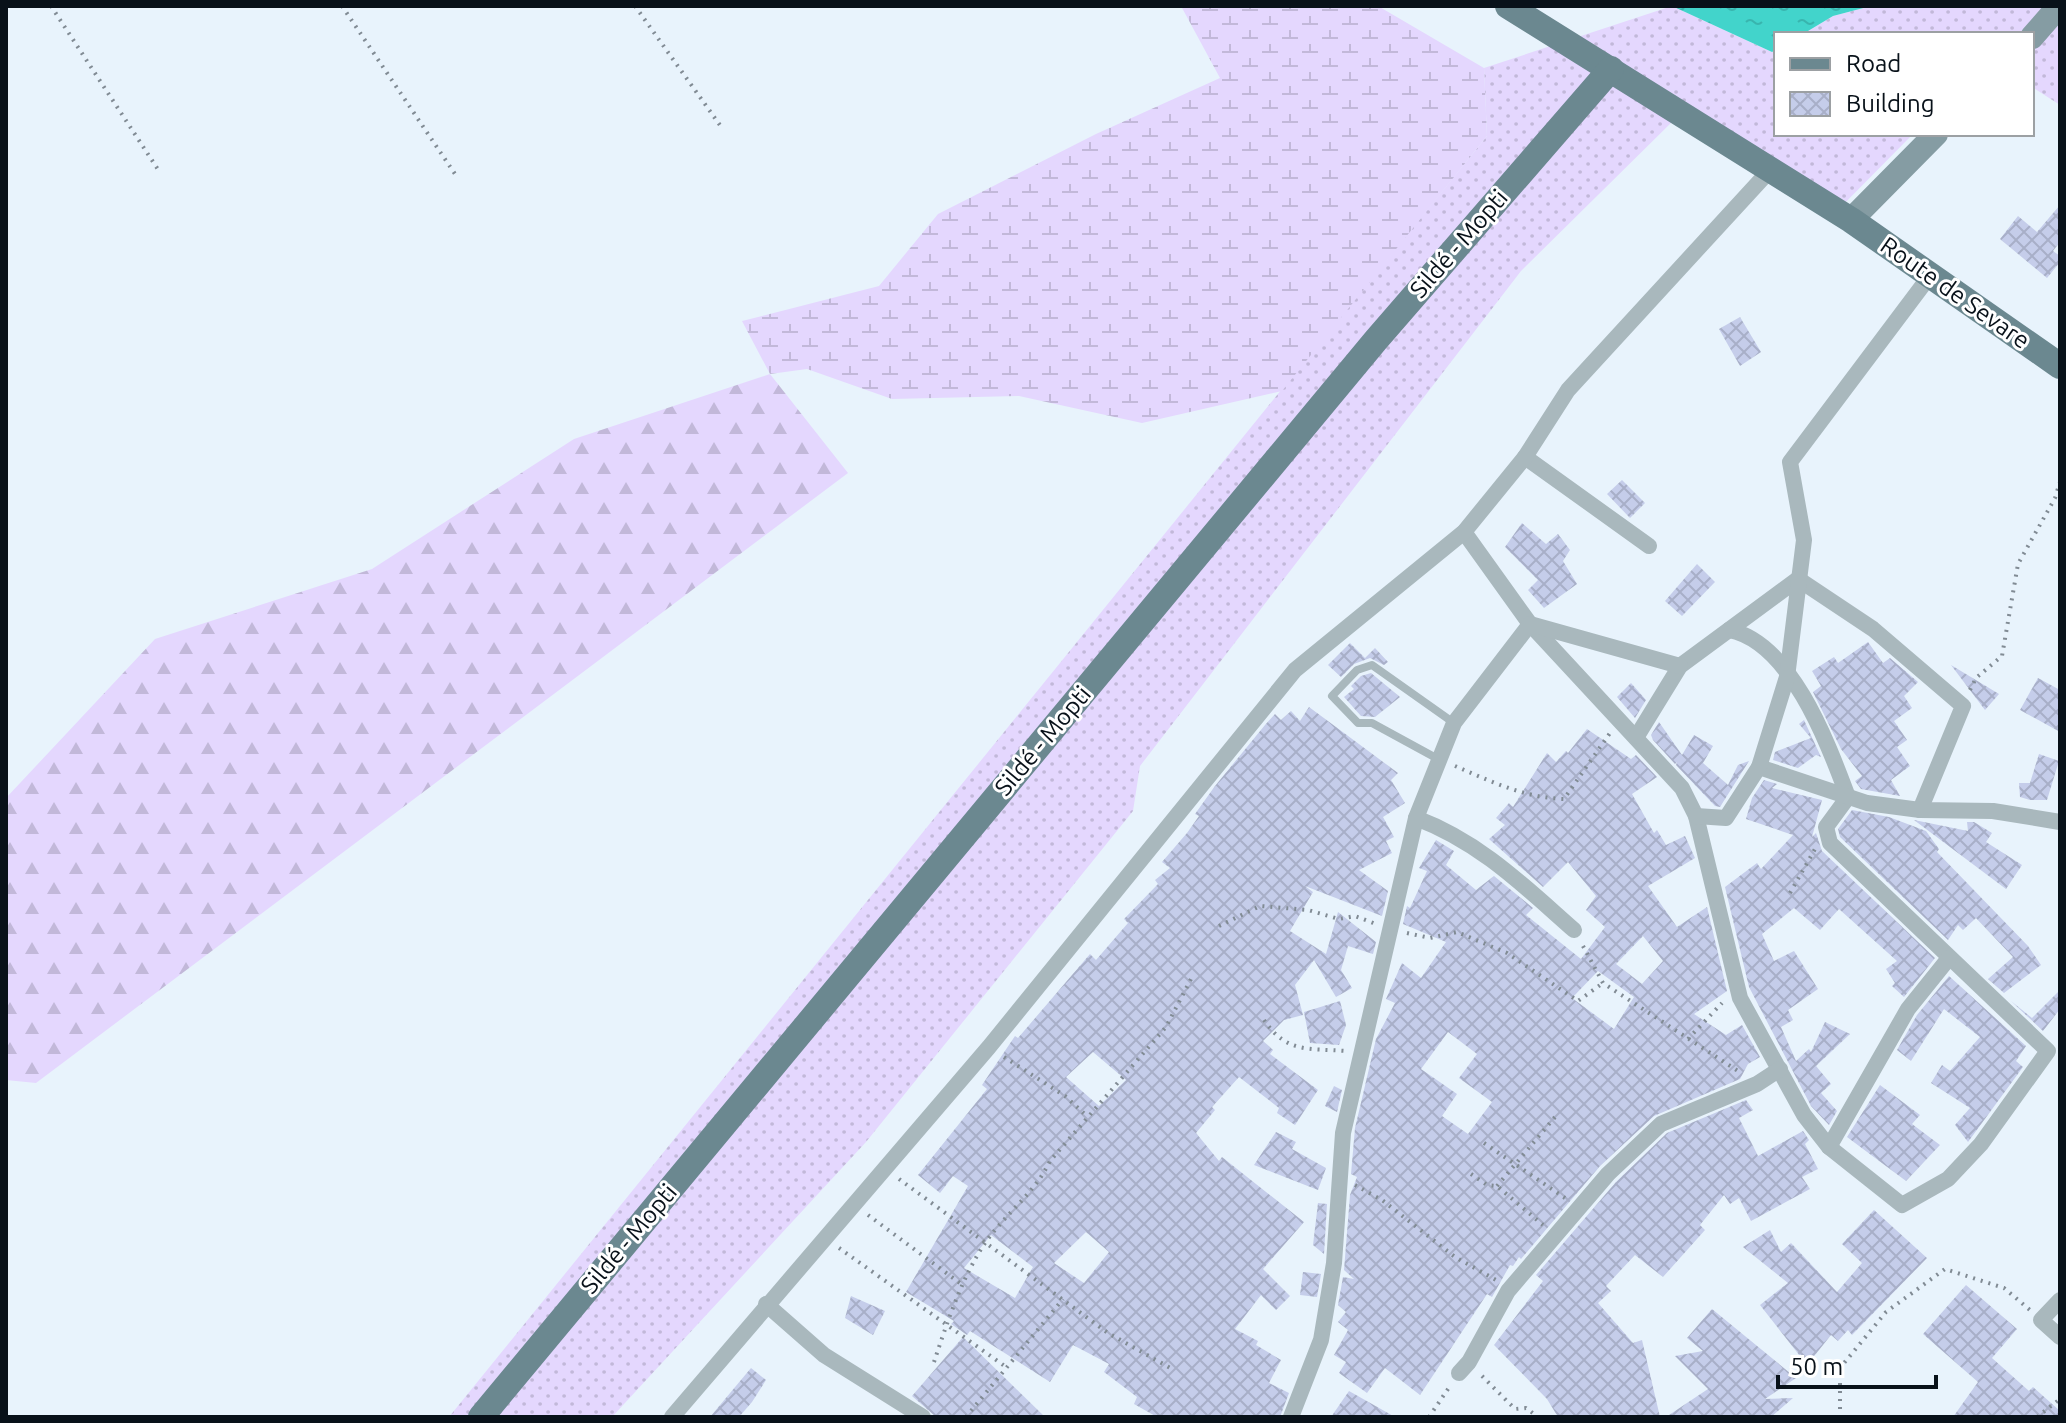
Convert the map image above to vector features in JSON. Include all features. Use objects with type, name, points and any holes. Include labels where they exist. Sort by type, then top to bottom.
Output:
[{"type":"main road","name":"Route de Sevare","points":[[1508,6],[1851,220],[2060,366]]},
{"type":"main road","points":[[2034,35],[2059,6]]},
{"type":"main road","name":"Sildé - Mopti","points":[[481,1417],[1376,340],[1611,69]]},
{"type":"main road","points":[[1851,220],[1934,136]]},
{"type":"street","points":[[672,1417],[989,1047],[1295,670],[1464,532],[1525,457],[1568,390],[1771,169]]},
{"type":"street","points":[[1696,816],[1726,818],[1759,767],[1787,677],[1804,540],[1790,462],[1929,277]]},
{"type":"street","points":[[1525,457],[1649,546]]},
{"type":"street","points":[[1464,532],[1530,624],[1622,719],[1682,788],[1696,816],[1738,989],[1804,1115],[1829,1147],[1902,1205],[1948,1179],[1981,1144],[2048,1051],[1830,843],[1826,827],[1848,797]]},
{"type":"street","points":[[1637,736],[1680,666],[1798,579]]},
{"type":"street","points":[[1798,579],[1873,629],[1963,706],[1920,810]]},
{"type":"street","points":[[1530,624],[1680,666]]},
{"type":"street","points":[[1291,1417],[1321,1340],[1334,1263],[1337,1180],[1343,1133],[1416,818],[1454,723],[1530,624]]},
{"type":"street","points":[[1729,630],[1749,634],[1760,643],[1819,721],[1848,797]]},
{"type":"street","points":[[1759,767],[1848,797],[1920,810],[1993,811],[2060,822]]},
{"type":"street","points":[[1416,818],[1450,831],[1489,855],[1574,930]]},
{"type":"street","points":[[1829,1147],[1908,1009],[1949,958]]},
{"type":"street","points":[[1464,1368],[1508,1291],[1608,1174],[1661,1124],[1757,1084],[1780,1069]]},
{"type":"street","points":[[2060,1300],[2041,1320],[2060,1337]]},
{"type":"street","points":[[766,1304],[824,1355],[923,1417]]},
{"type":"lane","points":[[1438,759],[1372,723],[1358,723],[1344,712],[1332,696],[1357,670],[1372,665],[1454,723]]},
{"type":"path","points":[[51,6],[159,171]]},
{"type":"path","points":[[342,6],[457,177]]},
{"type":"path","points":[[635,6],[722,128]]},
{"type":"path","points":[[1963,706],[1976,678],[2002,656],[2018,564],[2055,498],[2060,482]]},
{"type":"path","points":[[1438,759],[1504,787],[1544,799],[1564,799],[1622,719]]},
{"type":"path","points":[[1790,893],[1818,844],[1830,843]]},
{"type":"path","points":[[1219,926],[1260,906],[1308,910],[1339,919],[1355,916],[1389,929],[1430,938],[1457,932],[1507,953],[1578,1001],[1603,983]]},
{"type":"path","points":[[1574,930],[1603,983],[1757,1084]]},
{"type":"path","points":[[934,1362],[946,1325],[985,1243],[1166,1027],[1191,979]]},
{"type":"path","points":[[1688,1039],[1738,989]]},
{"type":"path","points":[[1264,1020],[1277,1039],[1296,1048],[1360,1052]]},
{"type":"path","points":[[989,1047],[1065,1096],[1088,1117]]},
{"type":"path","points":[[1497,1186],[1555,1117]]},
{"type":"path","points":[[1484,1143],[1517,1163],[1579,1209]]},
{"type":"path","points":[[884,1168],[1131,1348],[1172,1369]]},
{"type":"path","points":[[1471,1174],[1487,1185],[1497,1186],[1527,1214],[1557,1234]]},
{"type":"path","points":[[1337,1180],[1363,1187],[1455,1257],[1508,1291]]},
{"type":"path","points":[[854,1204],[964,1286]]},
{"type":"path","points":[[824,1237],[1006,1367]]},
{"type":"path","points":[[1840,1417],[1840,1368],[1886,1312],[1945,1269],[2004,1288],[2041,1320]]},
{"type":"path","points":[[966,1417],[1063,1299]]},
{"type":"path","points":[[1429,1417],[1464,1368],[1515,1409],[1526,1408],[1538,1417]]},
{"type":"path","points":[[2037,1417],[2060,1399]]},
{"type":"green space","points":[[1181,6],[1378,6],[1484,68],[1487,136],[1282,391],[1142,423],[1019,396],[892,399],[807,369],[770,374],[742,321],[879,286],[938,214],[1096,134],[1220,78]]},
{"type":"green space","points":[[1672,6],[1774,51],[1774,136],[1911,136],[1831,217],[1675,119],[1521,271],[1140,766],[1133,811],[866,1142],[612,1417],[449,1417],[1487,136],[1484,68]]},
{"type":"green space","points":[[1871,6],[2060,6],[2060,105],[2034,88],[2034,32],[1806,32],[1833,16]]},
{"type":"green space","points":[[770,374],[848,473],[36,1083],[6,1080],[6,798],[155,639],[372,569],[574,439]]},
{"type":"water","points":[[1672,6],[1871,6],[1833,16],[1806,32],[1774,32],[1772,52]]},
{"type":"building","points":[[2060,205],[2060,242],[2053,251],[2060,256],[2060,262],[2047,278],[2000,239],[2018,216],[2037,232]]},
{"type":"building","points":[[1740,317],[1761,352],[1740,366],[1719,329]]},
{"type":"building","points":[[1622,480],[1645,503],[1630,518],[1607,494]]},
{"type":"building","points":[[1522,523],[1546,544],[1558,534],[1570,550],[1563,561],[1577,584],[1544,608],[1528,590],[1538,580],[1505,547]]},
{"type":"building","points":[[1697,564],[1715,582],[1682,616],[1665,601]]},
{"type":"building","points":[[1868,642],[1883,663],[1890,658],[1918,682],[1904,696],[1912,708],[1894,721],[1907,740],[1897,747],[1910,766],[1891,780],[1900,796],[1861,789],[1855,781],[1862,776],[1841,749],[1813,692],[1821,686],[1812,671],[1834,657],[1838,663]]},
{"type":"building","points":[[1350,643],[1365,658],[1375,648],[1388,662],[1384,665],[1370,658],[1354,664],[1341,677],[1328,665]]},
{"type":"building","points":[[1951,665],[1999,694],[1985,710]]},
{"type":"building","points":[[1371,673],[1400,697],[1375,717],[1361,716],[1344,697],[1354,689],[1351,686],[1361,676]]},
{"type":"building","points":[[2038,678],[2060,690],[2060,732],[2020,710]]},
{"type":"building","points":[[1631,683],[1646,700],[1635,718],[1617,697]]},
{"type":"building","points":[[1309,707],[1398,773],[1391,780],[1405,803],[1383,817],[1394,837],[1386,841],[1392,853],[1359,870],[1388,891],[1382,916],[1305,886],[1313,892],[1290,931],[1326,954],[1338,912],[1376,942],[1373,954],[1348,946],[1341,970],[1352,988],[1336,997],[1314,960],[1295,985],[1303,1015],[1284,1020],[1263,1041],[1273,1050],[1270,1054],[1318,1090],[1295,1125],[1277,1113],[1279,1108],[1239,1077],[1212,1107],[1215,1110],[1196,1133],[1219,1161],[1222,1157],[1304,1222],[1263,1269],[1290,1296],[1276,1310],[1261,1295],[1235,1329],[1258,1341],[1256,1345],[1281,1360],[1269,1383],[1289,1393],[1280,1417],[1157,1417],[1134,1404],[1137,1397],[1104,1372],[1109,1364],[1073,1345],[1050,1382],[970,1331],[967,1335],[951,1324],[954,1321],[906,1292],[968,1186],[953,1176],[940,1193],[918,1175],[987,1089],[982,1085],[1015,1036],[1018,1038],[1090,954],[1096,960],[1128,923],[1124,919],[1158,884],[1155,880],[1170,868],[1162,862],[1199,816],[1195,814],[1265,725],[1275,714],[1281,720],[1291,711],[1300,721]],"holes":[[[1093,1052],[1126,1080],[1099,1106],[1066,1077]],[[1086,1232],[1109,1252],[1084,1283],[1054,1263]],[[991,1235],[1033,1267],[1015,1298],[964,1268]]]},
{"type":"building","points":[[1804,720],[1821,757],[1816,755],[1798,768],[1773,760],[1775,752],[1811,738],[1799,724]]},
{"type":"building","points":[[1659,722],[1682,755],[1694,735],[1713,746],[1703,763],[1728,785],[1738,765],[1749,761],[1720,807],[1715,806],[1676,765],[1677,762],[1675,764],[1653,740],[1651,735]]},
{"type":"building","points":[[1587,729],[1631,759],[1636,755],[1657,777],[1632,794],[1654,833],[1657,830],[1666,845],[1685,836],[1695,858],[1648,886],[1677,927],[1707,907],[1727,991],[1694,1014],[1726,1035],[1742,1025],[1760,1057],[1748,1064],[1740,1079],[1654,1116],[1600,1166],[1521,1259],[1519,1257],[1513,1266],[1510,1265],[1492,1297],[1487,1294],[1420,1395],[1385,1368],[1367,1393],[1339,1373],[1346,1362],[1334,1355],[1348,1330],[1338,1322],[1346,1312],[1338,1305],[1343,1277],[1354,1279],[1344,1270],[1350,1195],[1357,1177],[1351,1174],[1355,1128],[1376,1039],[1395,1003],[1386,999],[1402,963],[1421,978],[1446,942],[1403,924],[1407,906],[1410,908],[1427,871],[1419,868],[1436,840],[1454,851],[1446,865],[1476,890],[1494,876],[1533,908],[1526,915],[1581,959],[1605,927],[1586,910],[1596,896],[1568,862],[1543,887],[1489,839],[1505,825],[1496,818],[1509,803],[1513,807],[1547,753],[1556,762],[1566,751],[1568,753]],"holes":[[[1643,936],[1663,961],[1642,984],[1616,964]],[[1598,971],[1634,997],[1614,1029],[1572,998]],[[1448,1032],[1477,1054],[1459,1078],[1492,1102],[1468,1134],[1442,1116],[1457,1094],[1421,1069]]]},
{"type":"building","points":[[2039,754],[2059,761],[2047,800],[2020,797],[2019,783],[2030,783]]},
{"type":"building","points":[[1764,780],[1777,784],[1772,788],[1822,800],[1812,837],[1816,833],[1822,851],[1935,958],[1904,997],[1892,986],[1895,983],[1886,969],[1897,961],[1839,909],[1820,930],[1794,908],[1762,934],[1774,961],[1794,951],[1818,989],[1788,1010],[1793,1020],[1781,1027],[1796,1061],[1809,1049],[1811,1052],[1825,1022],[1850,1034],[1816,1066],[1831,1084],[1821,1093],[1837,1111],[1829,1125],[1811,1106],[1749,987],[1725,887],[1757,863],[1761,869],[1793,835],[1746,819],[1752,798]]},
{"type":"building","points":[[1852,810],[1889,817],[1926,831],[1939,849],[1937,852],[2028,946],[2041,965],[2004,993],[1988,979],[2013,957],[1976,918],[1963,930],[1958,925],[1948,940],[1840,837],[1838,829]]},
{"type":"building","points":[[1914,820],[1968,831],[1967,822],[1974,822],[1992,833],[1986,842],[2022,865],[2006,889]]},
{"type":"building","points":[[1949,976],[2026,1046],[2016,1061],[2023,1067],[1968,1142],[1955,1125],[1970,1108],[1931,1083],[1942,1065],[1950,1071],[1980,1037],[1944,1009],[1911,1061],[1897,1050],[1917,1015]]},
{"type":"building","points":[[2060,990],[2060,1009],[2043,1031],[2011,1001],[2032,1018]]},
{"type":"building","points":[[1340,1001],[1346,1025],[1339,1045],[1310,1043],[1304,1012]]},
{"type":"building","points":[[1880,1085],[1920,1115],[1912,1124],[1940,1145],[1906,1181],[1847,1137]]},
{"type":"building","points":[[1334,1086],[1342,1090],[1337,1112],[1325,1106]]},
{"type":"building","points":[[1746,1100],[1753,1110],[1739,1118],[1758,1156],[1803,1131],[1809,1140],[1805,1144],[1818,1169],[1802,1177],[1810,1189],[1751,1221],[1739,1198],[1730,1204],[1724,1195],[1700,1225],[1705,1230],[1663,1277],[1635,1255],[1606,1286],[1611,1291],[1598,1303],[1633,1343],[1642,1340],[1660,1417],[1558,1417],[1547,1399],[1494,1345],[1543,1281],[1536,1275],[1616,1182],[1667,1133]]},
{"type":"building","points":[[1276,1132],[1296,1142],[1292,1149],[1326,1168],[1318,1190],[1254,1165]]},
{"type":"building","points":[[1318,1203],[1327,1204],[1324,1254],[1313,1245]]},
{"type":"building","points":[[1874,1210],[1927,1258],[1852,1335],[1848,1330],[1838,1341],[1831,1335],[1807,1365],[1760,1305],[1788,1283],[1743,1247],[1770,1230],[1781,1252],[1791,1243],[1837,1292],[1862,1263],[1842,1244]]},
{"type":"building","points":[[1303,1272],[1321,1274],[1317,1297],[1300,1295]]},
{"type":"building","points":[[1966,1285],[2017,1329],[1992,1358],[2029,1391],[2033,1387],[2060,1411],[2060,1417],[1953,1417],[1978,1382],[1923,1334]]},
{"type":"building","points":[[851,1296],[885,1311],[873,1335],[845,1318]]},
{"type":"building","points":[[1712,1309],[1796,1378],[1765,1399],[1793,1398],[1771,1417],[1666,1417],[1708,1389],[1675,1356],[1703,1351],[1687,1338]]},
{"type":"building","points":[[963,1337],[1045,1417],[936,1417],[912,1396]]},
{"type":"building","points":[[751,1368],[766,1380],[752,1402],[739,1417],[710,1417]]},
{"type":"building","points":[[1349,1391],[1395,1417],[1331,1417]]}]
